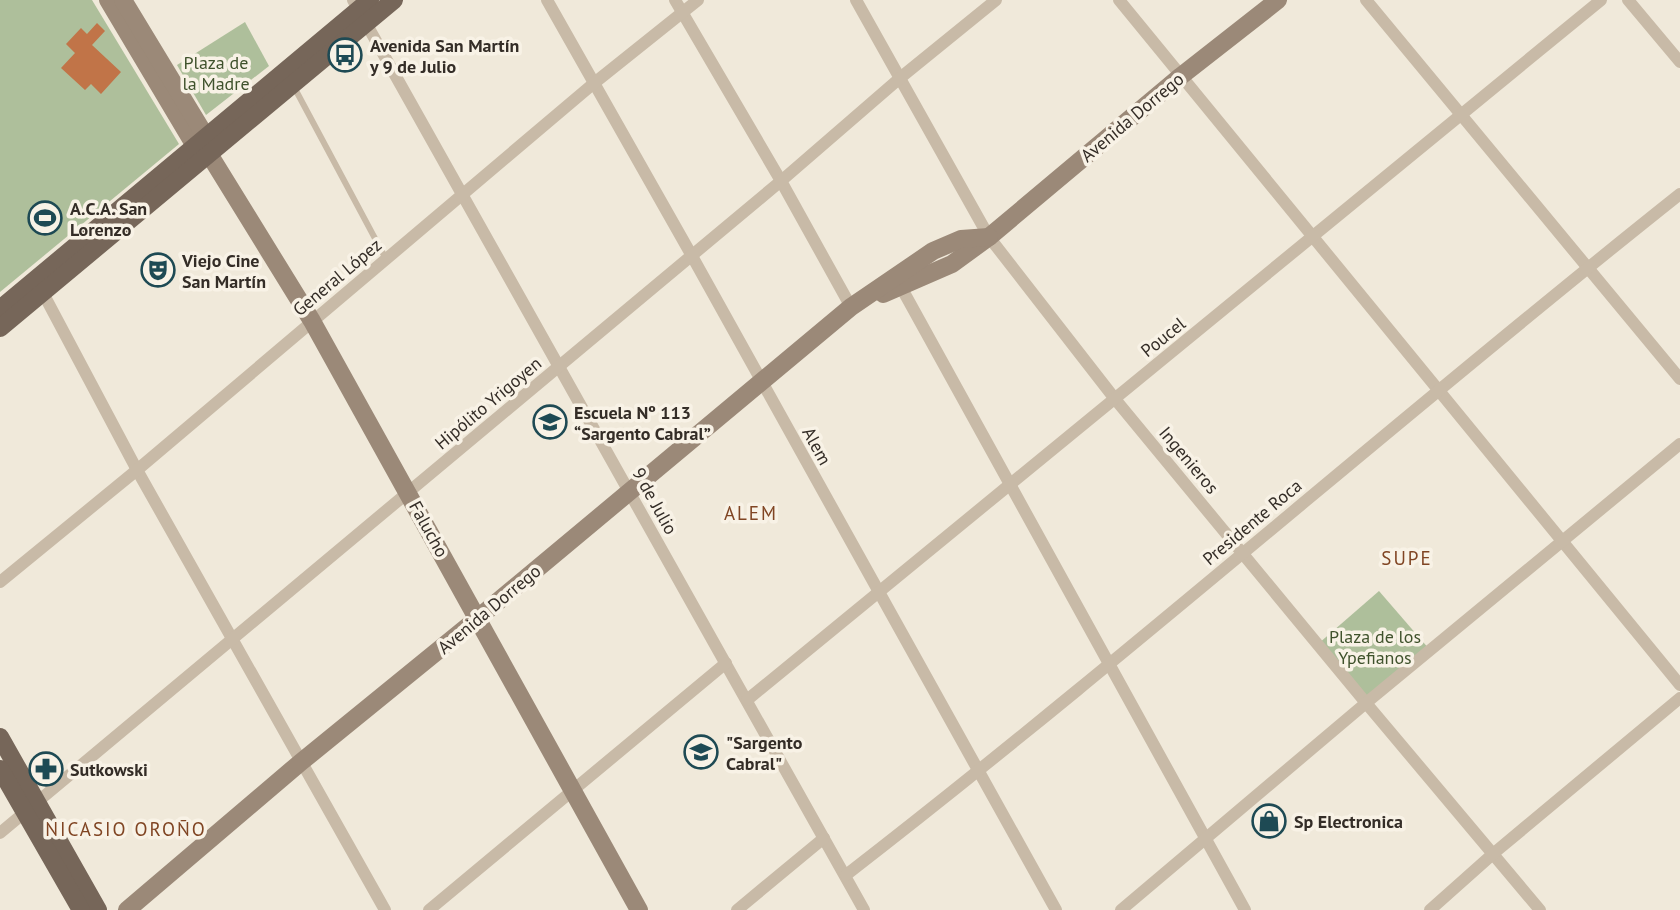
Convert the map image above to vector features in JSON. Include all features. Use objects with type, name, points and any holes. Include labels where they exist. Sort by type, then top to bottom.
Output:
[{"type":"main road","name":"Falucho","points":[[108,0],[312,321],[639,910]]},
{"type":"main road","name":"Falucho","points":[[123,0],[203,146]]},
{"type":"main road","points":[[0,328],[43,293],[203,146],[362,8],[394,0]]},
{"type":"main road","name":"Avenida Dorrego","points":[[850,307],[952,264],[989,237],[1181,76],[1278,0]]},
{"type":"main road","points":[[0,309],[203,146],[292,85],[362,8]]},
{"type":"main road","name":"Avenida Dorrego","points":[[127,910],[301,762],[850,307],[933,251],[961,240],[989,237]]},
{"type":"main road","points":[[0,737],[81,910]]},
{"type":"main road","points":[[0,769],[31,807],[98,910]]},
{"type":"street","name":"Alem","points":[[547,0],[1056,910]]},
{"type":"street","points":[[676,0],[850,307]]},
{"type":"street","name":"General López","points":[[0,582],[698,0]]},
{"type":"street","name":"Ingenieros","points":[[856,0],[989,237],[1115,399],[1541,910]]},
{"type":"street","name":"Hipólito Yrigoyen","points":[[0,833],[996,0]]},
{"type":"street","points":[[1119,0],[1680,685]]},
{"type":"street","points":[[1366,0],[1680,379]]},
{"type":"street","name":"Poucel","points":[[747,700],[1010,482],[1314,238],[1601,0]]},
{"type":"street","points":[[1628,0],[1680,62]]},
{"type":"street","name":"9 de Julio","points":[[362,8],[461,196],[560,366],[864,910]]},
{"type":"street","name":"Presidente Roca","points":[[846,875],[978,773],[1588,267],[1680,194]]},
{"type":"street","points":[[917,261],[901,287],[1245,910]]},
{"type":"street","points":[[43,293],[137,470],[385,910]]},
{"type":"street","points":[[1121,910],[1205,837],[1680,444]]},
{"type":"street","points":[[429,910],[726,663]]},
{"type":"street","points":[[1430,910],[1680,698]]},
{"type":"street","points":[[737,910],[824,838]]},
{"type":"lane","points":[[292,85],[386,259]]},
{"type":"green space","name":"A.C.A. San Lorenzo","points":[[0,0],[92,0],[179,144],[0,292]]},
{"type":"green space","name":"Plaza de la Madre","points":[[245,22],[269,66],[206,115],[177,65]]},
{"type":"green space","name":"Plaza de los Ypefianos","points":[[1379,591],[1430,650],[1366,703],[1318,644]]},
{"type":"building","points":[[97,23],[105,31],[92,45],[121,72],[101,94],[91,84],[85,90],[61,68],[75,53],[66,44],[81,28],[87,34]]},
{"type":"place","name":"Avenida San Martín y 9 de Julio","points":[[345,55]]},
{"type":"place","name":"A.C.A. San Lorenzo","points":[[45,218]]},
{"type":"place","name":"Viejo Cine San Martín","points":[[158,270]]},
{"type":"place","name":"Escuela Nº 113 “Sargento Cabral”","points":[[550,422]]},
{"type":"place","name":"\"Sargento Cabral\"","points":[[701,752]]},
{"type":"place","name":"Sutkowski","points":[[46,769]]},
{"type":"place","name":"Sp Electronica","points":[[1269,821]]},
{"type":"district","name":"ALEM","points":[[751,513]]},
{"type":"district","name":"SUPE","points":[[1407,558]]},
{"type":"district","name":"NICASIO OROÑO","points":[[126,829]]}]
